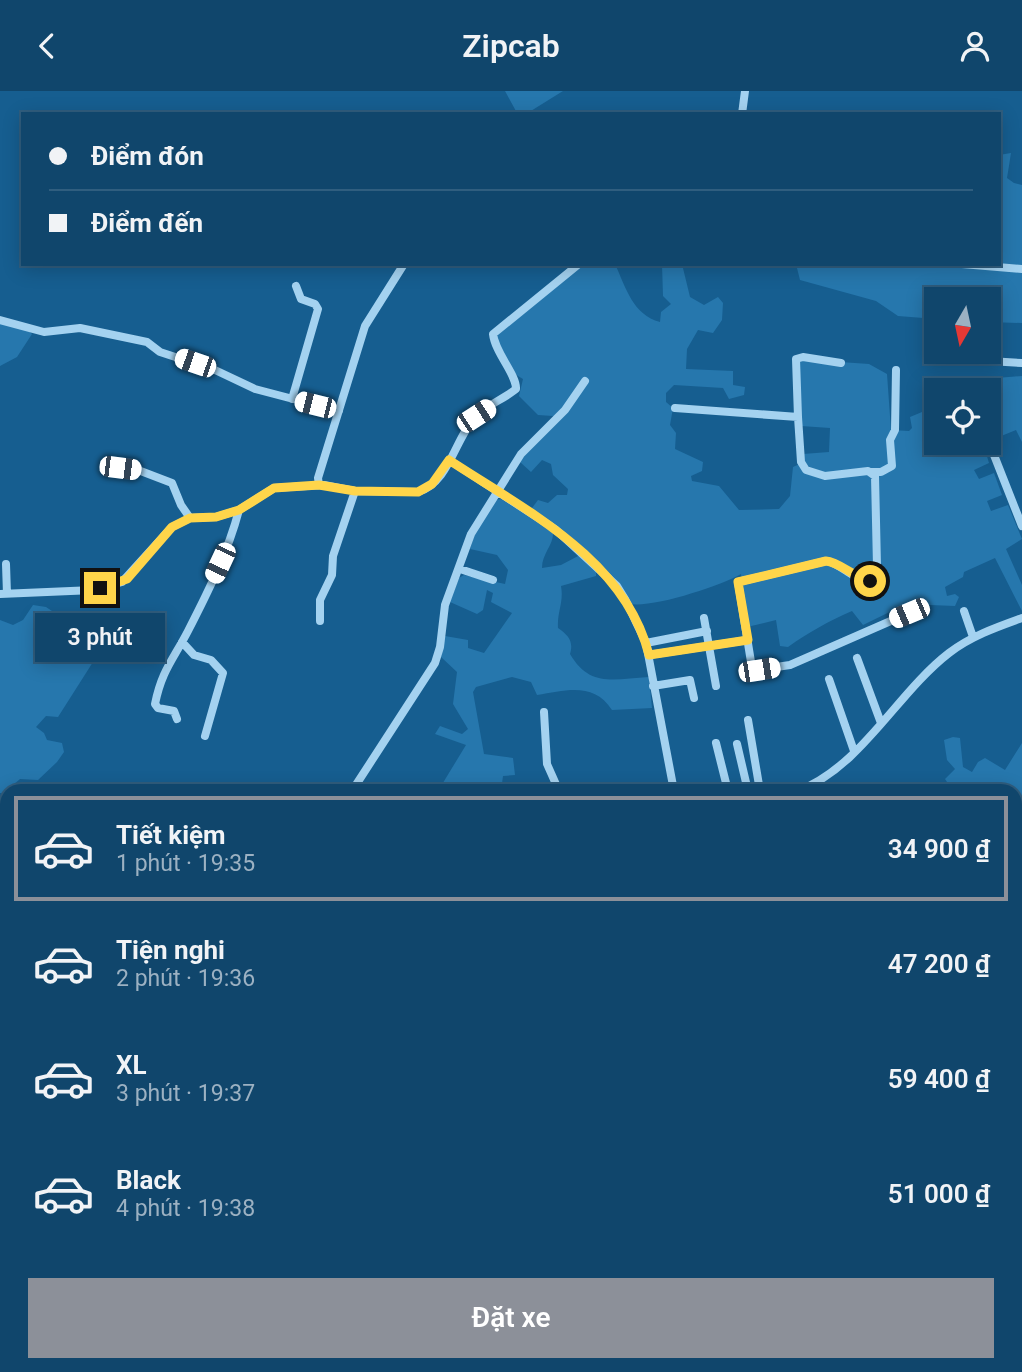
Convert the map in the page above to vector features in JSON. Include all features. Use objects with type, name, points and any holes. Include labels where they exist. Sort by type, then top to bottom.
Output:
[{"type":"street","points":[[742,112],[745,91]]},
{"type":"street","points":[[319,485],[318,478],[365,326],[403,266]]},
{"type":"street","points":[[6,564],[4,594],[94,590],[122,582],[172,527],[190,518],[216,517],[239,510],[274,488],[319,485],[355,491],[422,491],[432,484],[474,418],[516,389],[516,382],[498,353],[493,334],[573,266]]},
{"type":"street","points":[[986,266],[1022,269]]},
{"type":"street","points":[[292,399],[318,309],[317,305],[301,299],[296,286]]},
{"type":"street","points":[[0,320],[44,332],[80,328],[146,342],[160,352],[215,370],[255,389],[339,411]]},
{"type":"street","points":[[841,363],[803,357],[796,359],[802,462],[806,470],[825,476],[881,472],[892,466],[890,440],[895,430],[896,370]]},
{"type":"street","points":[[1001,362],[1022,363]]},
{"type":"street","points":[[357,784],[435,663],[440,647],[445,605],[471,534],[521,454],[565,410],[585,381]]},
{"type":"street","points":[[675,408],[798,417]]},
{"type":"street","points":[[994,455],[1022,526]]},
{"type":"street","points":[[449,460],[555,529],[617,586],[646,643],[673,784]]},
{"type":"street","points":[[120,468],[138,470],[172,483],[190,518]]},
{"type":"street","points":[[870,472],[875,476],[875,578],[870,581],[861,579],[826,561],[738,582],[754,669],[790,665],[909,613]]},
{"type":"street","points":[[320,621],[320,600],[332,575],[333,556],[355,491]]},
{"type":"street","points":[[177,719],[174,711],[159,708],[155,704],[163,671],[182,642],[229,541],[239,510]]},
{"type":"street","points":[[460,569],[493,580]]},
{"type":"street","points":[[964,611],[972,638]]},
{"type":"street","points":[[705,618],[716,686]]},
{"type":"street","points":[[813,784],[854,751],[936,664],[972,638],[1022,618]]},
{"type":"street","points":[[646,643],[707,631]]},
{"type":"street","points":[[649,655],[748,640]]},
{"type":"street","points":[[182,642],[194,655],[211,660],[223,673],[205,736]]},
{"type":"street","points":[[858,658],[881,723]]},
{"type":"street","points":[[829,679],[854,751]]},
{"type":"street","points":[[653,687],[690,680],[694,698]]},
{"type":"street","points":[[544,712],[547,764],[556,784]]},
{"type":"street","points":[[748,720],[759,784]]},
{"type":"street","points":[[716,743],[726,784]]},
{"type":"street","points":[[737,744],[746,784]]},
{"type":"shaded area","points":[[505,91],[563,91],[529,112],[516,112]]},
{"type":"shaded area","points":[[1011,153],[1007,178],[1022,185],[1022,323],[1001,322],[1001,287],[924,287],[924,318],[898,316],[876,301],[800,280],[796,266],[1001,266],[1001,155]]},
{"type":"shaded area","points":[[579,266],[616,266],[637,307],[660,322],[661,312],[671,304],[663,296],[662,266],[682,266],[690,297],[704,305],[718,297],[723,303],[722,320],[713,333],[698,330],[687,349],[686,369],[733,371],[733,385],[745,387],[744,395],[729,399],[723,388],[674,385],[666,393],[666,402],[673,408],[670,425],[676,433],[675,449],[703,462],[702,471],[691,476],[692,481],[719,486],[739,510],[779,509],[790,496],[793,467],[804,462],[803,454],[829,452],[830,428],[801,426],[798,359],[869,364],[887,374],[891,430],[909,431],[912,428],[910,417],[922,412],[924,388],[924,455],[987,455],[989,463],[974,470],[979,479],[994,473],[1002,495],[987,501],[991,511],[1008,505],[1022,539],[1006,549],[1022,585],[1022,611],[995,558],[964,572],[963,577],[945,587],[947,596],[955,594],[959,597],[955,606],[906,604],[863,625],[852,611],[819,627],[788,647],[780,646],[776,620],[747,627],[741,574],[686,595],[654,603],[630,604],[601,564],[562,530],[534,512],[532,508],[538,500],[548,503],[557,495],[567,495],[568,489],[553,475],[551,464],[542,460],[531,472],[520,462],[520,458],[556,420],[553,416],[538,415],[519,396],[523,379],[512,371],[495,333]]},
{"type":"shaded area","points":[[0,322],[27,329],[32,334],[17,357],[0,366]]},
{"type":"shaded area","points":[[1022,376],[1022,442],[1016,430],[1001,436],[1001,378],[997,378]]},
{"type":"shaded area","points":[[501,499],[553,532],[542,568],[561,565],[580,555],[596,571],[596,576],[561,586],[558,628],[569,639],[570,654],[578,665],[595,677],[614,680],[649,677],[652,708],[612,710],[597,695],[579,690],[537,695],[531,682],[512,677],[476,687],[473,692],[484,754],[513,758],[515,775],[503,776],[502,784],[442,784],[466,745],[435,734],[440,726],[462,734],[468,729],[453,704],[457,672],[441,657],[445,636],[468,640],[468,648],[484,653],[512,613],[491,602],[493,593],[487,590],[483,610],[477,614],[450,602],[459,578],[464,575],[505,584],[508,570],[497,555],[470,549],[475,533],[495,500]]},
{"type":"shaded area","points":[[33,605],[46,607],[61,617],[63,633],[99,636],[102,640],[100,651],[58,717],[46,716],[36,727],[44,733],[47,740],[62,743],[64,752],[57,762],[38,780],[20,779],[14,784],[0,784],[0,620],[13,625],[23,620]]},
{"type":"shaded area","points":[[960,738],[963,767],[972,772],[978,762],[985,758],[1005,770],[1022,743],[1022,784],[948,784],[945,779],[955,769],[947,760],[944,740]]},
{"type":"route","points":[[100,588],[127,579],[172,527],[190,518],[216,517],[239,510],[274,488],[324,485],[355,491],[418,492],[432,484],[449,460],[555,529],[617,586],[635,617],[649,655],[748,640],[738,582],[779,570],[826,561],[833,562],[851,575],[870,581]]}]
